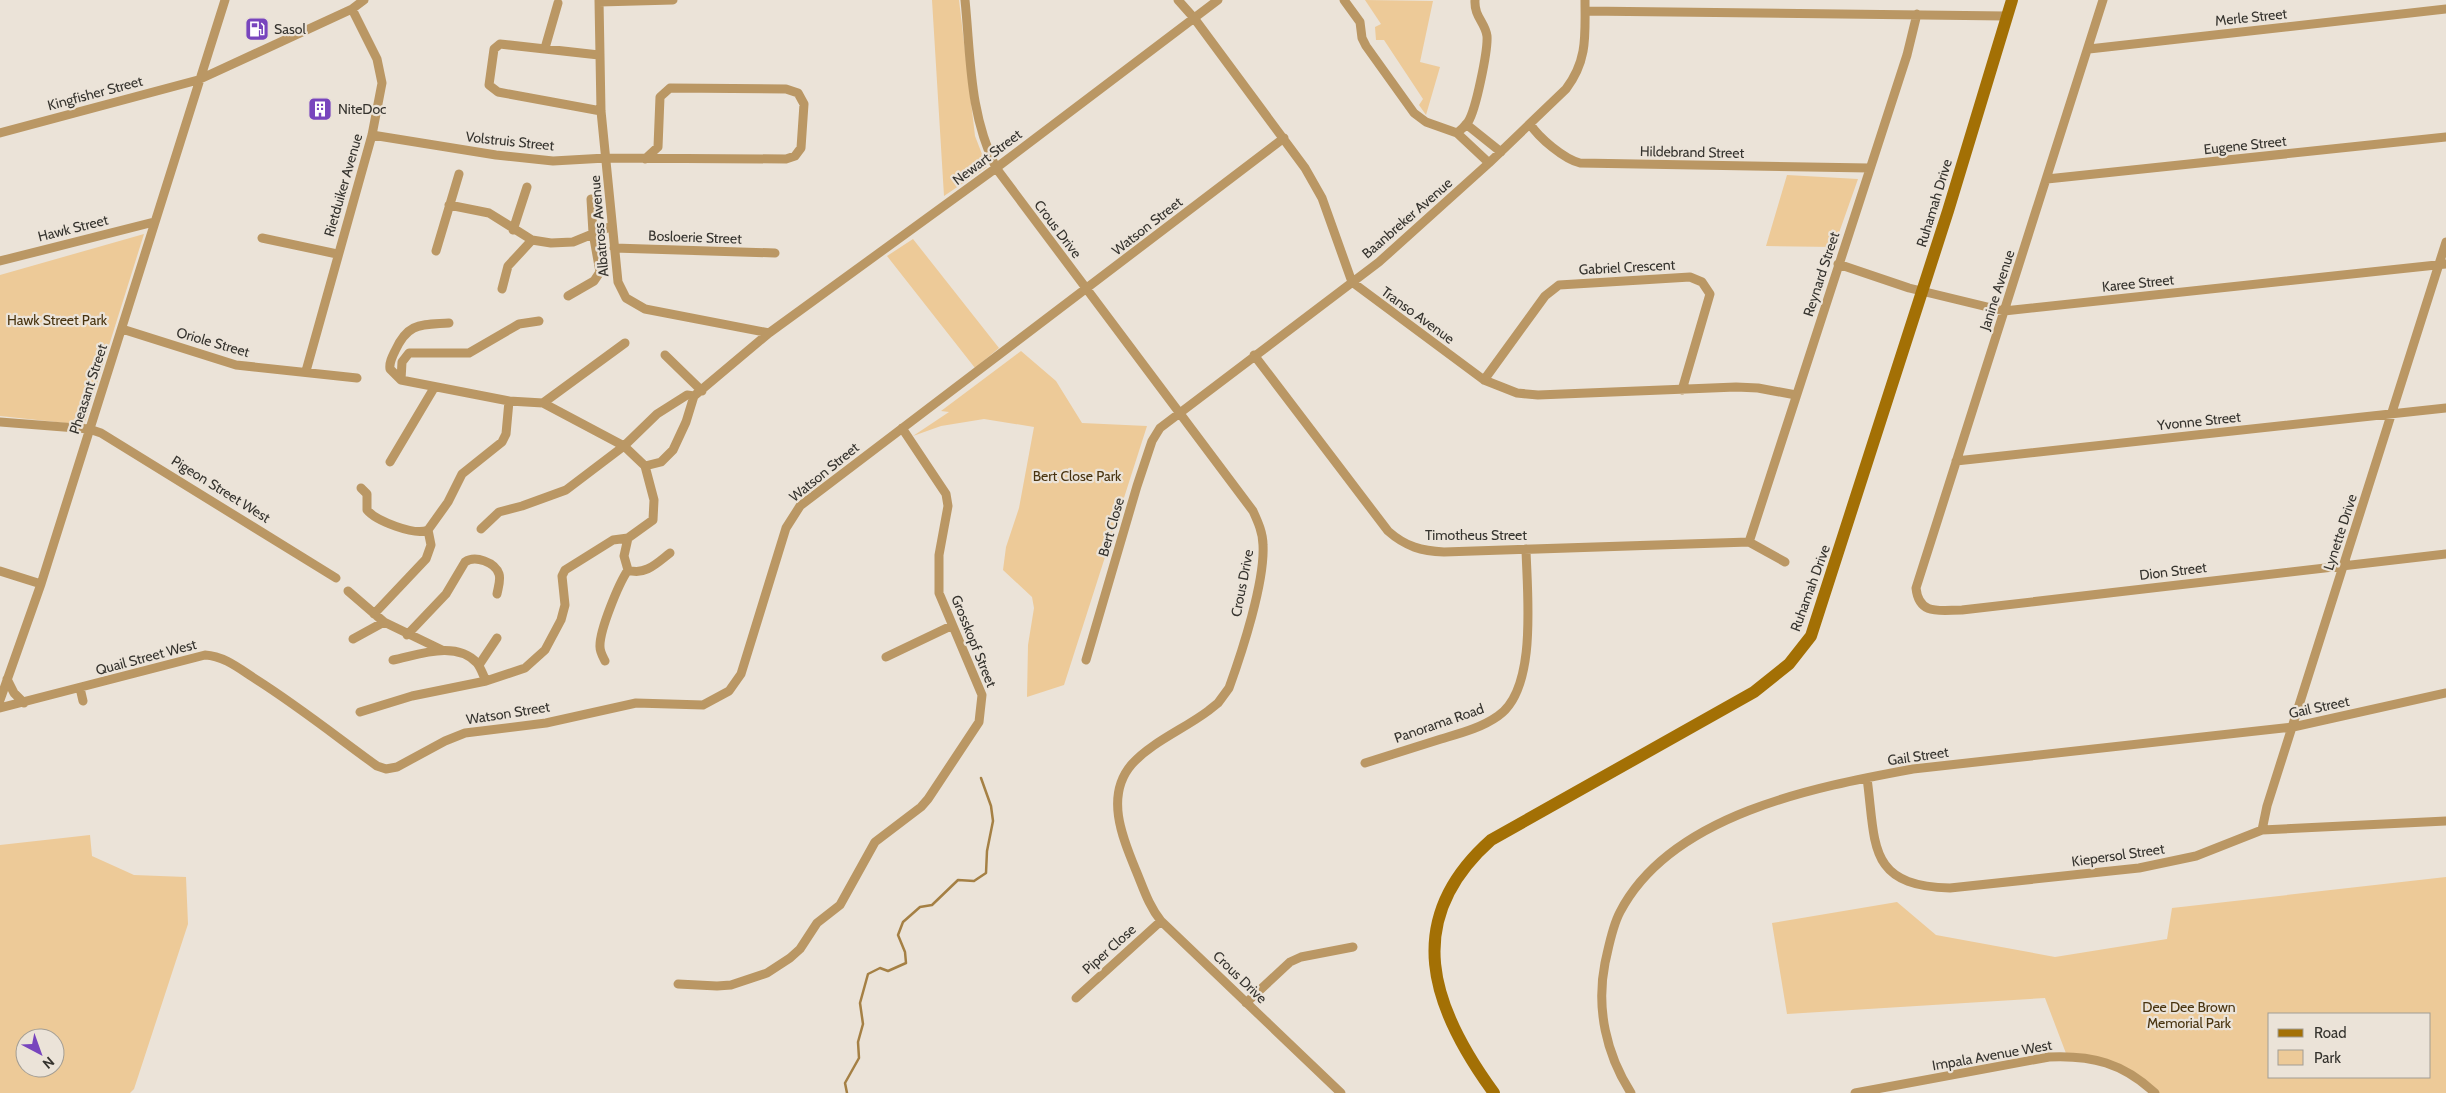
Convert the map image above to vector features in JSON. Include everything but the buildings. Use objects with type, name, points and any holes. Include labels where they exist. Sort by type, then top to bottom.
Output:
[{"type":"street","name":"Pheasant Street","points":[[0,700],[41,584],[198,80],[225,0]]},
{"type":"street","name":"Kingfisher Street","points":[[0,133],[198,80],[352,10],[364,0]]},
{"type":"street","points":[[599,1],[673,0]]},
{"type":"street","name":"Crous Drive","points":[[965,0],[974,100],[982,137],[996,168],[1253,511],[1262,534],[1263,554],[1250,617],[1233,676],[1224,696],[1208,712],[1144,753],[1126,772],[1117,804],[1120,828],[1149,904],[1161,920],[1341,1093]]},
{"type":"street","points":[[1178,0],[1194,18],[1305,168],[1322,198],[1352,282]]},
{"type":"street","name":"Newart Street","points":[[698,393],[769,333],[996,168],[1218,0]]},
{"type":"street","points":[[1344,0],[1360,22],[1362,38],[1366,46],[1414,113],[1426,122],[1457,133],[1489,163]]},
{"type":"street","points":[[1457,133],[1466,124],[1473,110],[1486,53],[1487,36],[1476,14],[1475,0]]},
{"type":"street","name":"Baanbreker Avenue","points":[[1180,412],[1379,262],[1501,152],[1566,89],[1576,76],[1582,60],[1585,0]]},
{"type":"street","name":"Ruhamah Drive","points":[[1494,1093],[1451,1023],[1436,980],[1435,951],[1437,928],[1450,890],[1471,858],[1491,840],[1754,692],[1789,664],[1802,650],[1811,636],[1922,291],[2012,0]]},
{"type":"street","name":"Janine Avenue","points":[[1916,588],[2089,49],[2103,0]]},
{"type":"street","name":"Albatross Avenue","points":[[599,1],[598,55],[601,111],[614,248],[621,290],[626,298],[635,305],[666,315],[769,333]]},
{"type":"street","points":[[545,48],[558,3]]},
{"type":"street","name":"Rietduiker Avenue","points":[[306,371],[337,254],[372,135],[382,76],[377,59],[352,10]]},
{"type":"street","name":"Merle Street","points":[[2089,49],[2446,10]]},
{"type":"street","points":[[1585,11],[2006,16]]},
{"type":"street","name":"Reynard Street","points":[[1749,542],[1907,55],[1916,14]]},
{"type":"street","points":[[598,55],[505,43],[498,45],[494,53],[490,87],[498,92],[601,111]]},
{"type":"street","name":"Volstruis Street","points":[[372,135],[496,155],[553,161],[606,158],[645,159],[786,159],[800,151],[804,104],[802,97],[794,90],[675,87],[667,89],[660,97],[658,146],[645,159]]},
{"type":"street","points":[[1466,124],[1501,152]]},
{"type":"street","name":"Hildebrand Street","points":[[1530,124],[1536,134],[1571,160],[1580,163],[1869,168]]},
{"type":"street","name":"Eugene Street","points":[[2047,180],[2446,137]]},
{"type":"street","name":"Watson Street","points":[[386,770],[397,767],[445,741],[465,733],[546,723],[636,703],[703,705],[733,687],[741,674],[786,528],[792,517],[813,494],[1086,290],[1284,138]]},
{"type":"street","points":[[436,252],[459,174]]},
{"type":"street","points":[[513,230],[527,187]]},
{"type":"street","points":[[568,296],[594,281],[600,272],[593,233],[591,199]]},
{"type":"street","points":[[449,205],[489,213],[513,230],[532,240],[567,243],[612,226]]},
{"type":"street","name":"Hawk Street","points":[[0,261],[154,222]]},
{"type":"street","points":[[262,238],[337,254]]},
{"type":"street","points":[[502,289],[508,266],[532,240]]},
{"type":"street","name":"Lynette Drive","points":[[2262,830],[2267,806],[2442,264],[2446,242]]},
{"type":"street","name":"Bosloerie Street","points":[[614,248],[775,253]]},
{"type":"street","name":"Karee Street","points":[[1838,264],[1922,291],[2004,312],[2442,264]]},
{"type":"street","name":"Gabriel Crescent","points":[[1484,380],[1545,296],[1559,285],[1690,277],[1702,282],[1710,294],[1682,390]]},
{"type":"street","name":"Transo Avenue","points":[[1352,282],[1484,380],[1517,393],[1538,395],[1758,388],[1796,395]]},
{"type":"street","points":[[401,380],[402,362],[410,353],[469,353],[520,324],[538,321]]},
{"type":"street","points":[[360,712],[412,696],[486,681],[525,668],[545,650],[564,612],[565,598],[562,576],[568,566],[613,540],[628,538],[650,524],[654,514],[654,500],[645,466],[624,446],[543,403],[509,401],[434,388],[401,380],[393,375],[389,367],[396,347],[405,333],[419,326],[449,323]]},
{"type":"street","name":"Oriole Street","points":[[122,329],[236,365],[306,371],[357,378]]},
{"type":"street","points":[[543,403],[625,344]]},
{"type":"street","points":[[666,355],[698,393]]},
{"type":"street","name":"Timotheus Street","points":[[1254,355],[1388,531],[1398,540],[1424,551],[1749,542]]},
{"type":"street","points":[[390,462],[434,388]]},
{"type":"street","points":[[481,530],[499,512],[566,490],[624,446],[657,414],[686,395],[698,393]]},
{"type":"street","points":[[645,466],[661,462],[673,450],[698,393]]},
{"type":"street","points":[[362,488],[368,495],[367,510],[374,516],[413,532],[428,530],[448,502],[462,474],[502,442],[506,434],[509,401]]},
{"type":"street","name":"Yvonne Street","points":[[1956,461],[2446,408]]},
{"type":"street","name":"Bert Close","points":[[1086,660],[1152,442],[1166,421],[1180,412]]},
{"type":"street","points":[[0,422],[90,429]]},
{"type":"street","name":"Grosskopf Street","points":[[678,984],[731,985],[767,973],[790,958],[800,949],[818,923],[840,905],[874,842],[921,807],[928,799],[948,765],[979,722],[982,710],[982,695],[940,593],[939,554],[946,523],[947,500],[927,463],[902,428]]},
{"type":"street","name":"Pigeon Street West","points":[[90,429],[118,442],[336,578]]},
{"type":"street","points":[[374,614],[426,559],[431,544],[428,530]]},
{"type":"street","points":[[605,661],[600,650],[600,639],[620,582],[628,570],[624,556],[628,538]]},
{"type":"street","points":[[1749,542],[1785,562]]},
{"type":"street","name":"Panorama Road","points":[[1365,762],[1479,727],[1498,716],[1513,701],[1524,673],[1527,605],[1526,549]]},
{"type":"street","points":[[628,570],[641,573],[670,553]]},
{"type":"street","name":"Dion Street","points":[[1916,588],[1919,602],[1928,609],[1962,610],[2446,554]]},
{"type":"street","points":[[407,635],[442,598],[465,562],[481,560],[496,569],[500,577],[498,594]]},
{"type":"street","points":[[0,571],[41,584]]},
{"type":"street","points":[[348,591],[384,622],[407,635],[442,650],[470,658],[479,665],[486,681]]},
{"type":"street","points":[[354,640],[384,622]]},
{"type":"street","points":[[886,657],[952,626]]},
{"type":"street","points":[[479,665],[497,638]]},
{"type":"street","points":[[393,660],[442,650]]},
{"type":"street","name":"Quail Street West","points":[[0,708],[205,655],[212,656],[231,664],[282,696],[377,766],[386,770]]},
{"type":"street","points":[[7,679],[14,693],[24,703]]},
{"type":"street","points":[[80,688],[83,701]]},
{"type":"street","name":"Gail Street","points":[[1631,1093],[1613,1056],[1605,1031],[1602,999],[1603,975],[1609,946],[1620,913],[1634,890],[1678,847],[1708,830],[1782,799],[1913,769],[2293,727],[2446,693]]},
{"type":"street","name":"Kiepersol Street","points":[[1867,778],[1876,846],[1881,859],[1899,879],[1933,888],[1950,888],[2139,868],[2196,856],[2262,830],[2446,821]]},
{"type":"street","name":"Piper Close","points":[[1076,998],[1161,920]]},
{"type":"street","points":[[1246,1002],[1290,962],[1301,957],[1353,947]]},
{"type":"street","name":"Impala Avenue West","points":[[1855,1093],[2049,1057],[2069,1056],[2116,1065],[2136,1076],[2155,1093]]},
{"type":"green space","points":[[932,0],[959,0],[975,136],[987,167],[944,196]]},
{"type":"green space","points":[[1365,0],[1433,1],[1420,62],[1440,67],[1426,115],[1419,105],[1423,99],[1384,40],[1376,40],[1375,27],[1381,24]]},
{"type":"green space","points":[[1787,175],[1858,179],[1834,247],[1766,246]]},
{"type":"green space","name":"Hawk Street Park","points":[[144,234],[84,425],[0,416],[0,275]]},
{"type":"green space","points":[[913,239],[999,348],[975,368],[887,256]]},
{"type":"green space","name":"Bert Close Park","points":[[1021,351],[1056,381],[1082,423],[1147,426],[1064,685],[1027,697],[1028,645],[1034,608],[1032,597],[1003,570],[1006,547],[1019,508],[1034,427],[984,419],[941,426],[913,436],[949,412],[941,411]]},
{"type":"green space","points":[[90,835],[92,856],[134,875],[186,877],[188,924],[134,1089],[130,1093],[0,1093],[0,845]]},
{"type":"green space","name":"Dee Dee Brown Memorial Park","points":[[2446,877],[2446,1093],[2159,1093],[2109,1065],[2067,1056],[2045,998],[1787,1014],[1772,923],[1897,902],[1936,935],[2055,957],[2167,939],[2172,908]]},
{"type":"waterway","points":[[847,1093],[845,1083],[859,1058],[858,1042],[863,1024],[860,1003],[868,974],[880,968],[888,971],[906,963],[905,952],[898,935],[903,922],[920,907],[932,905],[958,880],[974,881],[986,873],[987,851],[993,821],[991,806],[981,778]]},
{"type":"place","name":"Sasol","points":[[257,29]]},
{"type":"place","name":"NiteDoc","points":[[320,109]]}]
